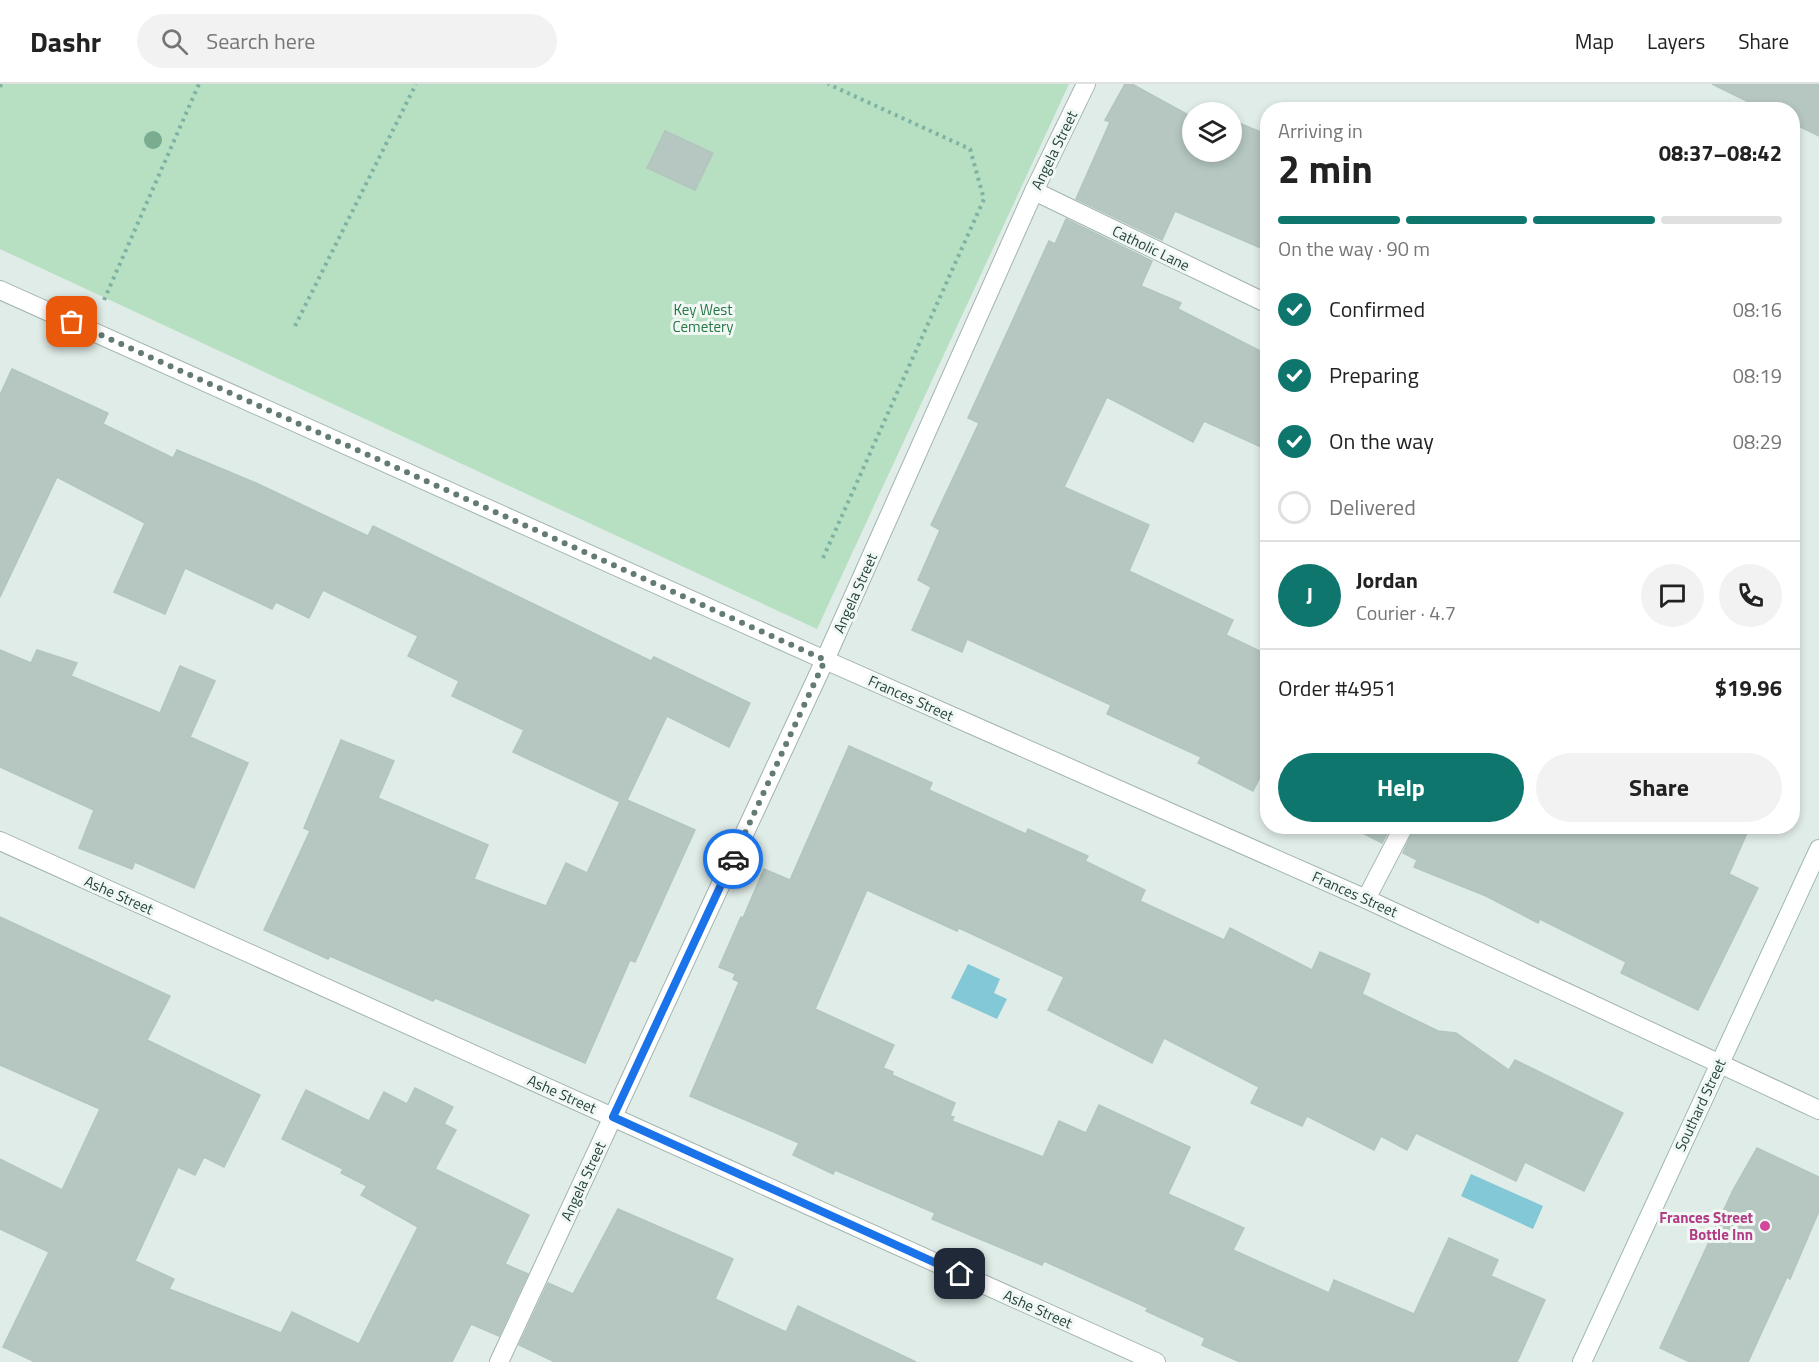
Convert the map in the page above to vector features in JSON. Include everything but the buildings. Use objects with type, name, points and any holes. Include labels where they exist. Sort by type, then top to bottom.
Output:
[{"type":"street","name":"Angela Street","points":[[499,1362],[825,660],[1034,191],[1086,84]]},
{"type":"street","name":"Catholic Lane","points":[[1034,191],[1260,300]]},
{"type":"street","name":"Frances Street","points":[[0,290],[825,660],[1366,899],[1819,1110]]},
{"type":"street","points":[[1366,899],[1400,834]]},
{"type":"street","name":"Ashe Street","points":[[0,841],[1156,1362]]},
{"type":"street","name":"Southard Street","points":[[1582,1362],[1819,849]]},
{"type":"path","points":[[90,330],[199,84]]},
{"type":"path","points":[[295,326],[416,84]]},
{"type":"path","points":[[823,558],[984,199],[969,149],[828,84]]},
{"type":"green space","name":"Key West Cemetery","points":[[0,84],[1069,84],[817,629],[0,249]]},
{"type":"water","points":[[968,964],[1000,979],[994,993],[1007,999],[997,1019],[951,998]]},
{"type":"water","points":[[1471,1174],[1543,1206],[1533,1229],[1461,1196]]},
{"type":"way so far","points":[[72,322],[825,660],[733,859]]},
{"type":"place","name":"Frances Street Bottle Inn","points":[[1765,1226]]},
{"type":"route","points":[[733,859],[613,1117],[960,1274]]}]
